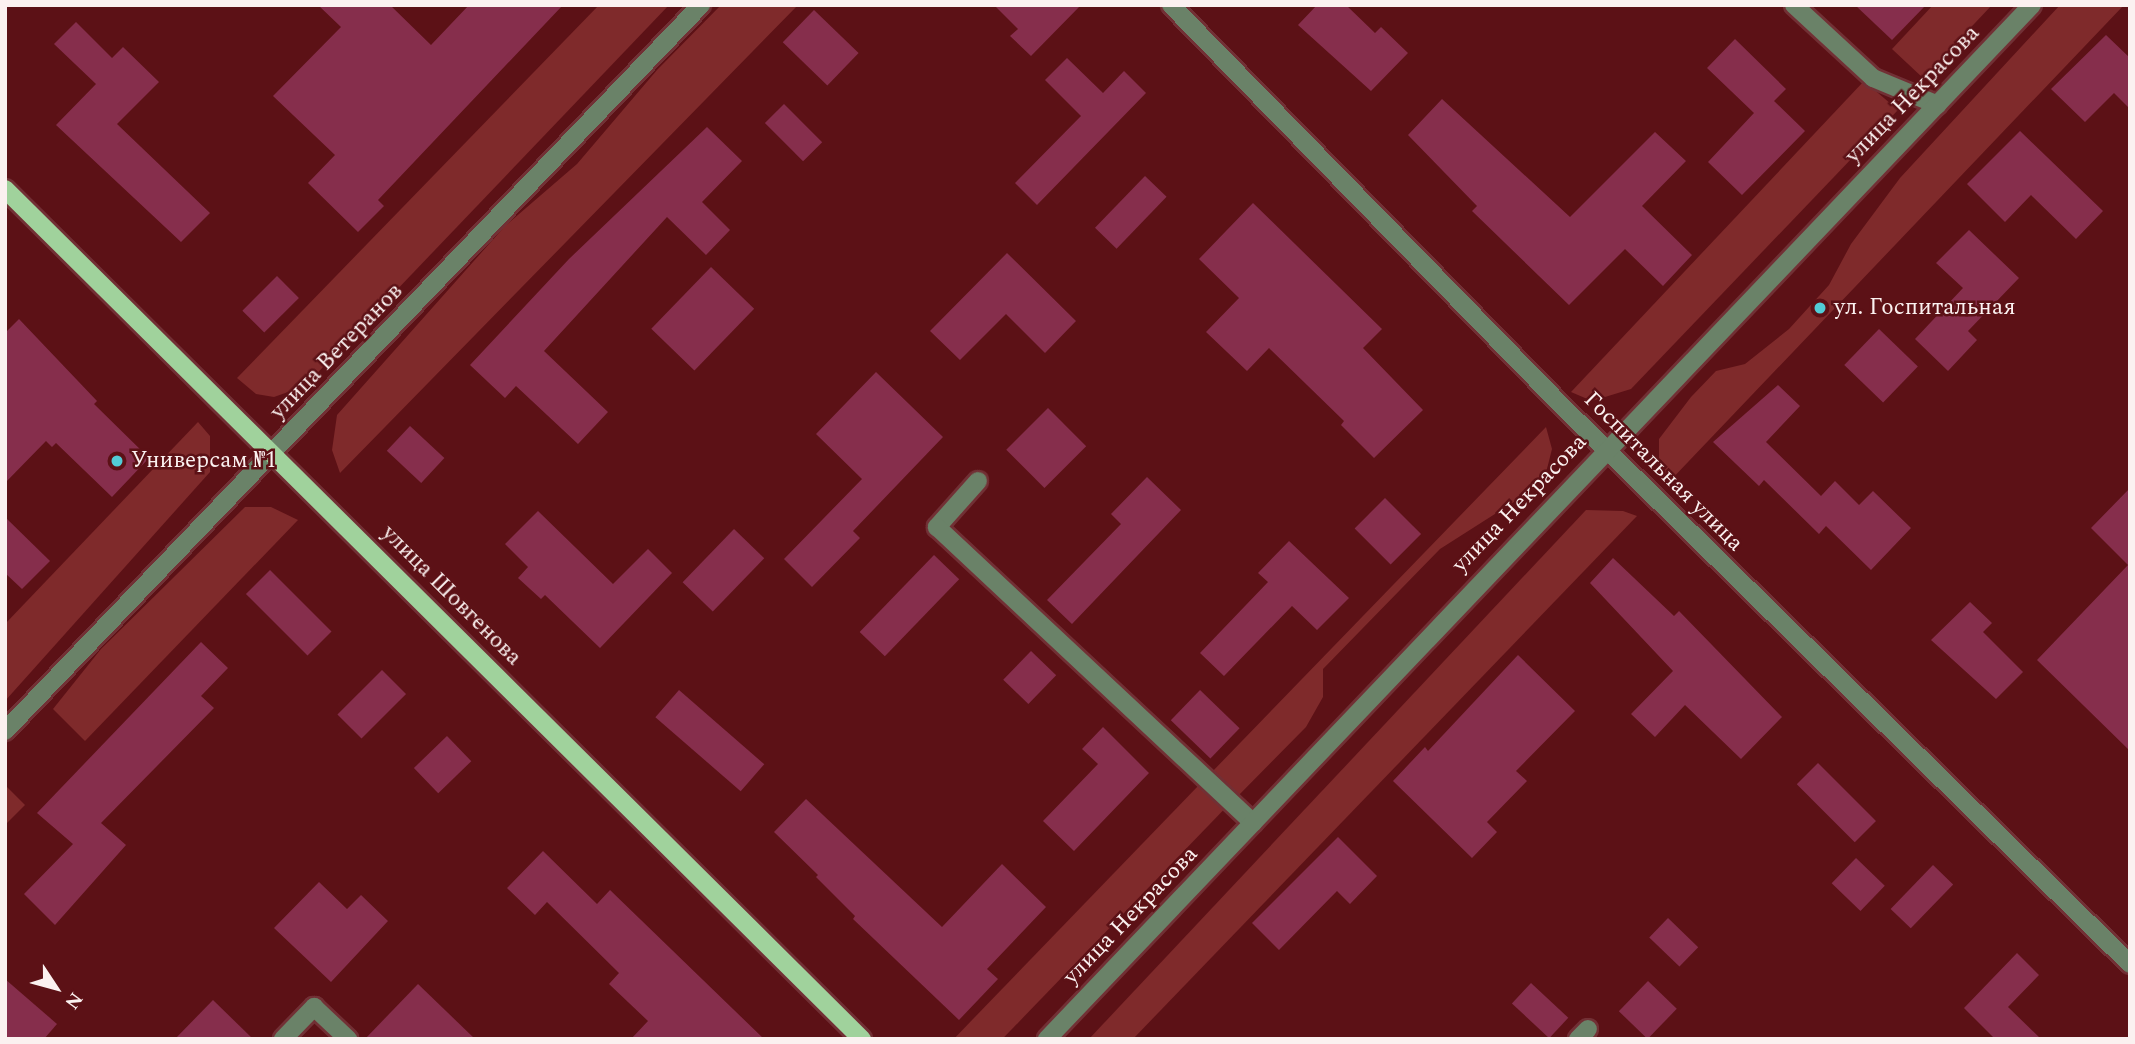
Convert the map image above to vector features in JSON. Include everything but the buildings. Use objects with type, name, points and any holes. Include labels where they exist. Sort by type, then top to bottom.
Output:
[{"type":"main road","name":"улица Шовгенова","points":[[5,189],[274,452],[862,1039]]},
{"type":"street","name":"улица Ветеранов","points":[[5,730],[701,5]]},
{"type":"street","name":"Госпитальная улица","points":[[1171,5],[1606,450],[2130,964]]},
{"type":"street","points":[[1794,5],[1873,78],[1938,105]]},
{"type":"street","name":"улица Некрасова","points":[[1047,1039],[2032,5]]},
{"type":"street","points":[[978,481],[937,527],[1253,823]]},
{"type":"street","points":[[284,1039],[314,1007],[348,1039]]},
{"type":"shaded area","points":[[599,5],[669,5],[305,386],[274,397],[256,394],[237,378]]},
{"type":"shaded area","points":[[721,5],[798,5],[340,473],[332,450],[337,415],[505,226],[577,164],[657,70]]},
{"type":"shaded area","points":[[1933,5],[1992,5],[1923,78],[1892,49]]},
{"type":"shaded area","points":[[2060,5],[2124,5],[1668,483],[1659,473],[1659,439],[1691,397],[1716,371],[1745,364],[1789,329],[1829,285],[1851,244],[1900,178]]},
{"type":"shaded area","points":[[1864,81],[1898,110],[1631,389],[1592,401],[1571,392]]},
{"type":"shaded area","points":[[198,422],[210,436],[210,472],[5,701],[5,624]]},
{"type":"shaded area","points":[[1546,427],[1552,449],[1547,469],[1531,491],[1440,549],[1323,669],[1323,697],[1306,727],[1236,798],[1210,774]]},
{"type":"shaded area","points":[[245,507],[271,507],[298,520],[85,741],[53,709],[101,649]]},
{"type":"shaded area","points":[[1586,510],[1623,511],[1637,516],[1133,1039],[1089,1039]]},
{"type":"shaded area","points":[[5,785],[25,805],[5,825]]},
{"type":"shaded area","points":[[1199,785],[1224,809],[1002,1039],[954,1039]]},
{"type":"place","name":"ул. Госпитальная","points":[[1820,308]]},
{"type":"place","name":"Универсам №1","points":[[117,461]]}]
